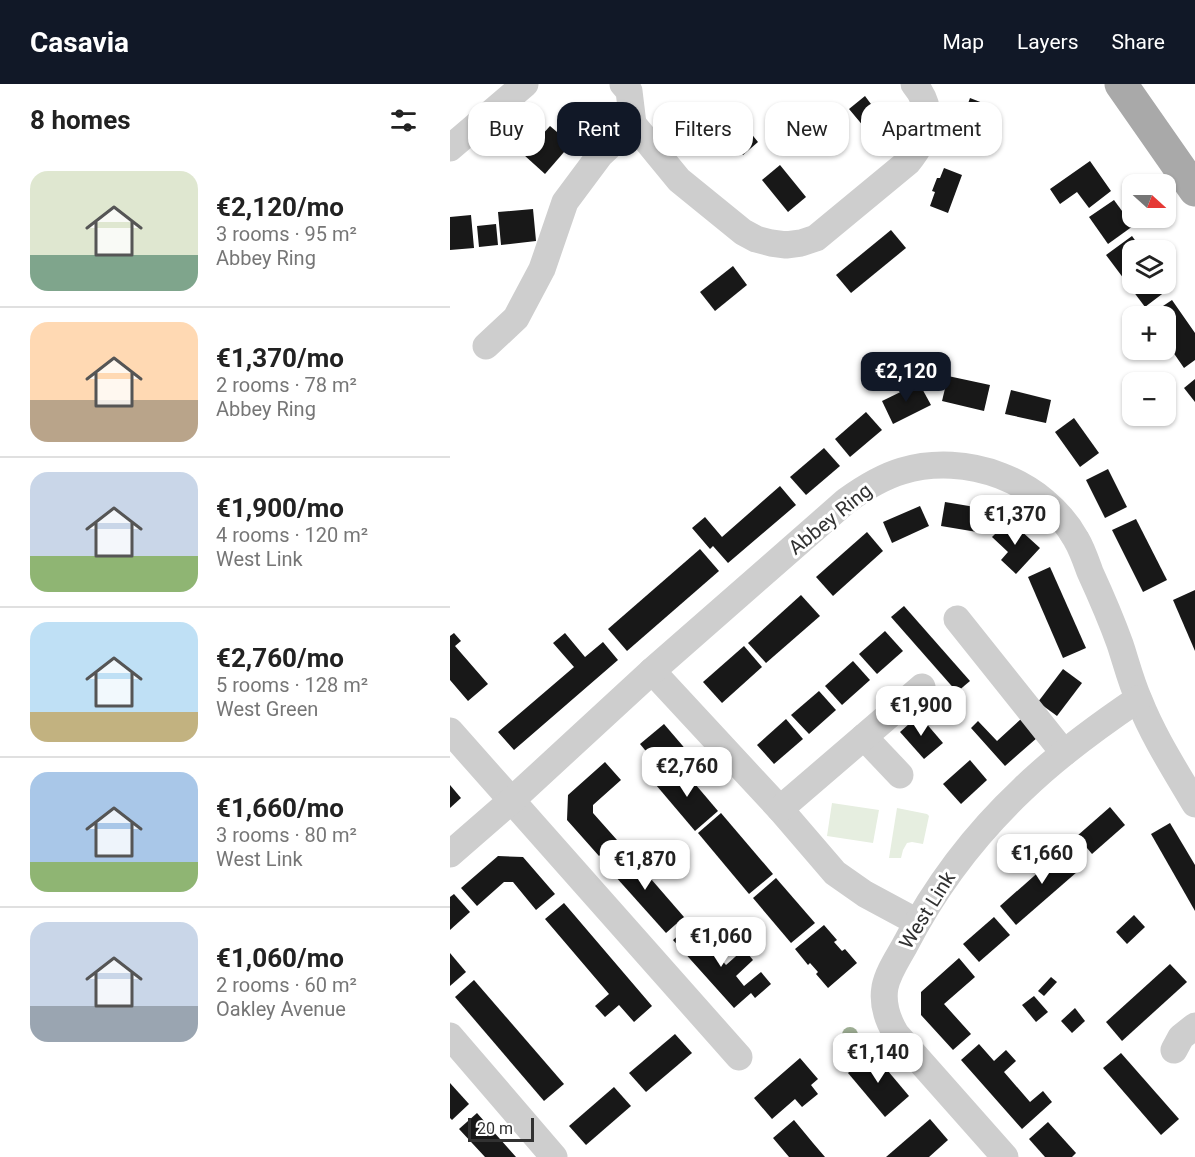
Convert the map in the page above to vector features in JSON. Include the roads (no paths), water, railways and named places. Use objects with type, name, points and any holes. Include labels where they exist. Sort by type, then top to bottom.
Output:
[{"type":"main road","points":[[1121,84],[1195,190]]},
{"type":"street","points":[[450,148],[525,84]]},
{"type":"street","points":[[623,84],[629,91],[630,102]]},
{"type":"street","points":[[641,134],[679,180],[743,232],[771,243],[786,245],[801,243],[816,237],[908,162],[917,152],[927,127],[927,116],[922,94],[914,84]]},
{"type":"street","points":[[486,346],[516,318],[542,269],[565,202],[599,156]]},
{"type":"street","name":"Abbey Ring","points":[[450,854],[652,671],[846,501],[883,478],[923,466],[966,466],[1009,479],[1029,490],[1063,520],[1076,538],[1110,616],[1150,727],[1195,804]]},
{"type":"street","points":[[957,619],[1064,753]]},
{"type":"street","points":[[652,671],[780,809],[835,873],[865,894],[917,922]]},
{"type":"street","points":[[780,809],[922,687]]},
{"type":"street","name":"West Link","points":[[1005,1157],[890,1024],[884,1006],[885,988],[917,922],[950,871],[986,828],[1023,789],[1064,753],[1138,699]]},
{"type":"street","points":[[450,731],[739,1058]]},
{"type":"street","points":[[864,737],[900,775]]},
{"type":"street","points":[[1174,1050],[1181,1037],[1195,1026]]},
{"type":"street","points":[[450,1036],[554,1157]]}]
